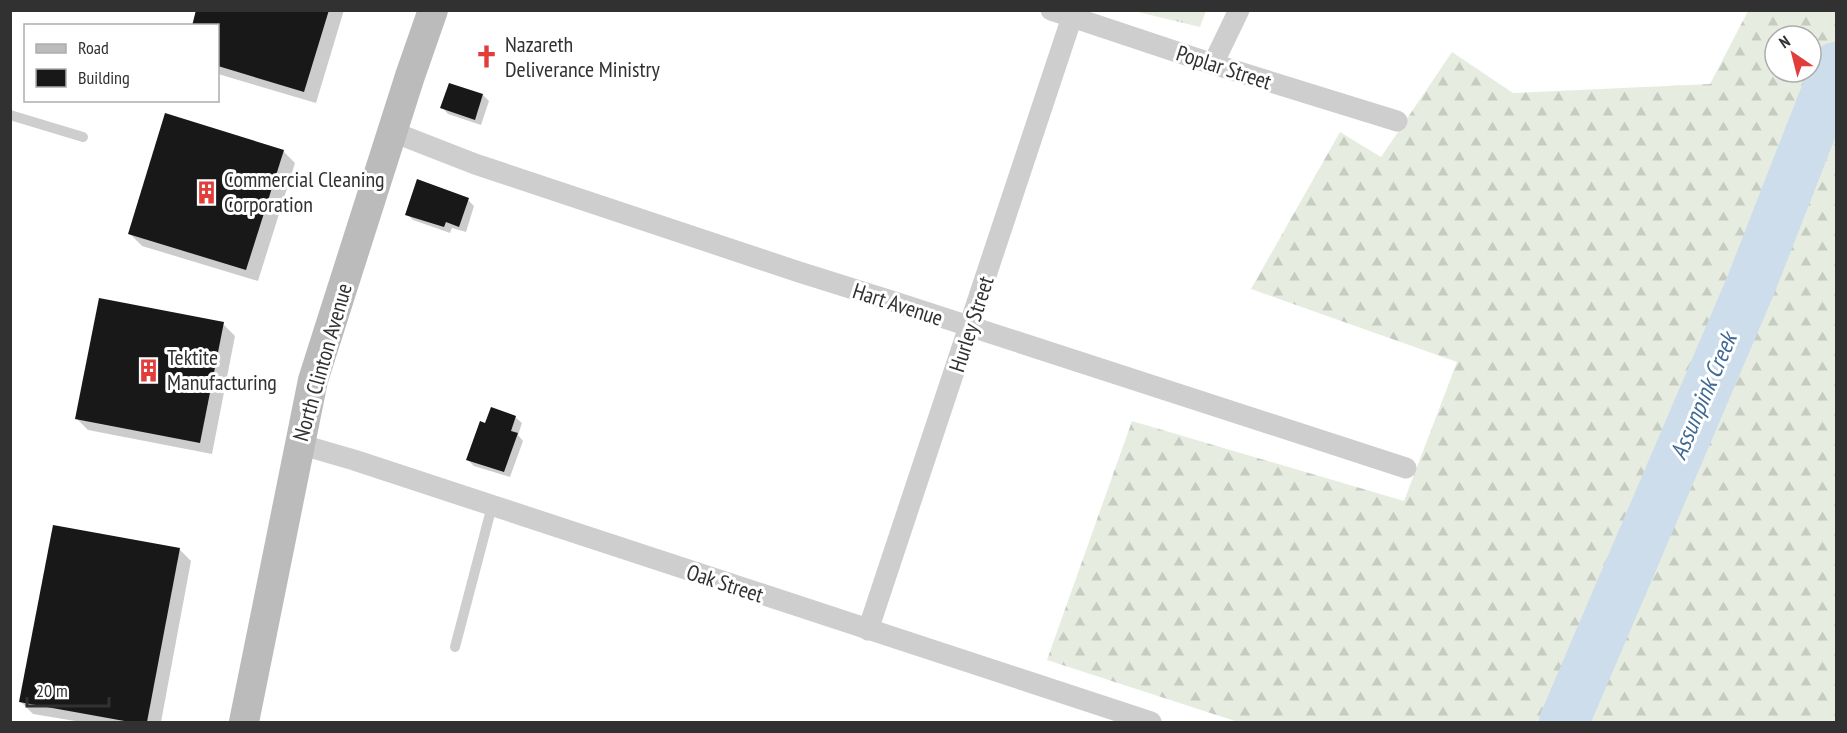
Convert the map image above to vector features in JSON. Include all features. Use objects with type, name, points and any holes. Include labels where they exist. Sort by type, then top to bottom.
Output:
[{"type":"street","name":"North Clinton Avenue","points":[[244,723],[313,380],[433,10]]},
{"type":"street","name":"Poplar Street","points":[[1051,10],[1213,64],[1397,121]]},
{"type":"street","points":[[1213,64],[1239,10]]},
{"type":"street","name":"Hurley Street","points":[[868,630],[1072,17]]},
{"type":"street","name":"Hart Avenue","points":[[393,132],[486,168],[799,272],[1406,468]]},
{"type":"street","name":"Oak Street","points":[[299,444],[1151,723]]},
{"type":"lane","points":[[10,115],[83,137]]},
{"type":"lane","points":[[455,647],[492,506]]},
{"type":"green space","points":[[1134,11],[1206,11],[1200,27]]},
{"type":"green space","points":[[1748,11],[1836,11],[1836,722],[1238,722],[1047,660],[1132,421],[1404,501],[1457,362],[1251,289],[1340,132],[1381,157],[1452,52],[1513,93],[1710,84]]},
{"type":"building","points":[[196,10],[329,10],[304,92],[219,66],[219,24],[192,24]]},
{"type":"building","points":[[449,83],[483,94],[475,120],[440,108]]},
{"type":"building","name":"Commercial Cleaning Corporation","points":[[165,113],[284,150],[246,270],[128,234]]},
{"type":"building","points":[[417,179],[469,198],[459,227],[446,222],[444,227],[405,215]]},
{"type":"building","name":"Tektite Manufacturing","points":[[99,298],[224,322],[200,443],[75,419]]},
{"type":"building","points":[[491,407],[516,416],[511,431],[518,433],[504,472],[466,460],[480,421],[485,423]]},
{"type":"building","points":[[53,525],[180,548],[147,722],[130,722],[19,702]]},
{"type":"waterway","name":"Assunpink Creek","points":[[1564,722],[1750,287],[1836,67]]},
{"type":"place","name":"Nazareth Deliverance Ministry","points":[[487,57]]},
{"type":"place","name":"Commercial Cleaning Corporation","points":[[206,192]]},
{"type":"place","name":"Tektite Manufacturing","points":[[149,370]]}]
